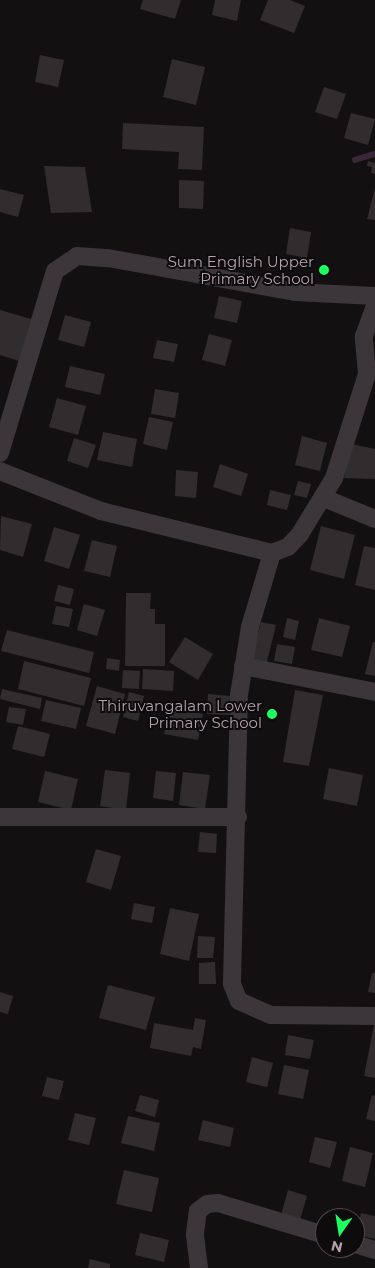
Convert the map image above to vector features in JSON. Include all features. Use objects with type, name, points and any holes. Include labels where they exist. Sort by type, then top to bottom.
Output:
[{"type":"street","points":[[0,453],[53,277],[65,261],[77,256],[108,258],[285,290],[375,296]]},
{"type":"street","points":[[0,471],[101,511],[272,553],[288,547],[324,498],[367,374],[364,336],[375,305]]},
{"type":"street","points":[[324,498],[375,519]]},
{"type":"street","points":[[272,553],[250,627],[239,695],[238,817],[232,984],[239,1001],[270,1015],[375,1016]]},
{"type":"street","points":[[243,666],[375,692]]},
{"type":"street","points":[[0,817],[238,817]]},
{"type":"street","points":[[199,1268],[195,1234],[198,1211],[207,1204],[218,1203],[315,1232]]},
{"type":"building","points":[[143,0],[181,0],[175,19],[140,9]]},
{"type":"building","points":[[215,0],[241,0],[237,21],[212,15]]},
{"type":"building","points":[[268,0],[290,0],[305,6],[294,33],[260,20]]},
{"type":"building","points":[[40,55],[64,60],[58,87],[35,82]]},
{"type":"building","points":[[172,59],[205,67],[196,105],[163,97]]},
{"type":"building","points":[[324,87],[346,94],[337,119],[315,112]]},
{"type":"building","points":[[351,113],[375,119],[368,145],[344,138]]},
{"type":"building","points":[[123,123],[204,127],[202,170],[178,169],[179,152],[122,149]]},
{"type":"building","points":[[368,161],[375,163],[375,174],[371,173],[372,167],[367,166]]},
{"type":"building","points":[[44,166],[85,167],[92,212],[51,213]]},
{"type":"building","points":[[179,180],[204,181],[203,209],[179,208]]},
{"type":"building","points":[[375,188],[375,220],[367,219]]},
{"type":"building","points":[[0,189],[24,195],[18,217],[0,212]]},
{"type":"building","name":"Sum English Upper Primary School","points":[[290,228],[311,232],[307,258],[286,254]]},
{"type":"building","points":[[219,296],[242,301],[237,323],[214,318]]},
{"type":"building","points":[[0,310],[31,319],[19,361],[0,355]]},
{"type":"building","points":[[65,315],[91,322],[84,347],[58,340]]},
{"type":"building","points":[[209,334],[232,340],[225,366],[202,360]]},
{"type":"building","points":[[157,340],[178,344],[174,362],[153,358]]},
{"type":"building","points":[[70,366],[105,374],[100,395],[65,387]]},
{"type":"building","points":[[155,389],[179,393],[175,418],[151,414]]},
{"type":"building","points":[[57,398],[86,406],[78,435],[49,427]]},
{"type":"building","points":[[149,417],[173,422],[167,450],[143,444]]},
{"type":"building","points":[[103,432],[137,439],[132,467],[97,460]]},
{"type":"building","points":[[302,436],[327,443],[320,471],[295,465]]},
{"type":"building","points":[[74,438],[96,445],[88,468],[67,461]]},
{"type":"building","points":[[351,444],[375,449],[375,479],[344,478]]},
{"type":"building","points":[[220,464],[248,474],[241,496],[213,487]]},
{"type":"building","points":[[176,470],[198,472],[196,498],[175,496]]},
{"type":"building","points":[[298,481],[311,484],[307,498],[294,495]]},
{"type":"building","points":[[270,490],[291,495],[287,510],[267,505]]},
{"type":"building","points":[[1,516],[32,524],[23,557],[0,550]]},
{"type":"building","points":[[321,526],[355,535],[344,579],[310,570]]},
{"type":"building","points":[[54,527],[80,535],[69,569],[44,561]]},
{"type":"building","points":[[92,540],[117,546],[110,577],[84,571]]},
{"type":"building","points":[[364,546],[375,548],[375,590],[355,585]]},
{"type":"building","points":[[58,585],[74,589],[70,605],[54,601]]},
{"type":"building","points":[[126,593],[151,593],[150,609],[155,609],[155,624],[165,624],[165,666],[125,666]]},
{"type":"building","points":[[84,604],[105,610],[97,636],[77,630]]},
{"type":"building","points":[[56,606],[73,609],[69,627],[52,624]]},
{"type":"building","points":[[287,618],[299,621],[295,640],[283,637]]},
{"type":"building","points":[[319,618],[350,626],[342,657],[311,650]]},
{"type":"building","points":[[261,622],[276,625],[266,665],[251,661]]},
{"type":"building","points":[[7,630],[94,652],[89,673],[1,651]]},
{"type":"building","points":[[185,637],[213,654],[198,680],[169,662]]},
{"type":"building","points":[[373,642],[375,642],[375,676],[365,674]]},
{"type":"building","points":[[277,644],[295,647],[292,664],[274,661]]},
{"type":"building","points":[[107,658],[120,660],[119,671],[106,669]]},
{"type":"building","points":[[24,661],[91,678],[84,706],[18,689]]},
{"type":"building","points":[[143,669],[174,671],[173,691],[142,689]]},
{"type":"building","points":[[123,670],[140,671],[139,689],[122,688]]},
{"type":"building","points":[[97,686],[125,694],[115,734],[86,726]]},
{"type":"building","points":[[2,689],[42,698],[40,709],[0,699]]},
{"type":"building","points":[[295,690],[323,695],[309,766],[283,762]]},
{"type":"building","points":[[129,692],[144,696],[138,721],[123,717]]},
{"type":"building","points":[[208,694],[230,696],[229,715],[207,714]]},
{"type":"building","points":[[46,700],[81,708],[76,729],[41,721]]},
{"type":"building","points":[[9,707],[26,709],[23,725],[6,722]]},
{"type":"building","points":[[170,707],[203,714],[198,740],[164,734]]},
{"type":"building","points":[[18,726],[50,734],[44,757],[12,749]]},
{"type":"building","points":[[329,768],[363,775],[357,806],[323,799]]},
{"type":"building","points":[[105,770],[130,773],[126,810],[100,806]]},
{"type":"building","points":[[45,771],[78,779],[71,810],[38,802]]},
{"type":"building","points":[[156,771],[176,773],[173,801],[153,798]]},
{"type":"building","points":[[183,772],[210,775],[205,809],[179,805]]},
{"type":"building","points":[[200,832],[217,834],[216,853],[198,852]]},
{"type":"building","points":[[96,849],[121,856],[111,890],[86,882]]},
{"type":"building","points":[[134,903],[155,907],[152,923],[131,919]]},
{"type":"building","points":[[170,908],[199,914],[189,961],[160,954]]},
{"type":"building","points":[[198,936],[215,937],[213,958],[197,958]]},
{"type":"building","points":[[215,962],[216,984],[199,984],[199,963]]},
{"type":"building","points":[[372,973],[375,973],[375,993],[368,992]]},
{"type":"building","points":[[108,985],[155,997],[146,1030],[99,1018]]},
{"type":"building","points":[[0,992],[13,996],[8,1014],[0,1012]]},
{"type":"building","points":[[195,1018],[206,1020],[201,1049],[193,1047],[191,1056],[150,1048],[154,1023],[193,1030]]},
{"type":"building","points":[[375,1025],[375,1078],[364,1076]]},
{"type":"building","points":[[288,1035],[314,1040],[310,1059],[285,1055]]},
{"type":"building","points":[[252,1057],[273,1063],[267,1087],[246,1082]]},
{"type":"building","points":[[284,1065],[309,1070],[303,1099],[278,1094]]},
{"type":"building","points":[[47,1077],[64,1081],[59,1100],[42,1096]]},
{"type":"building","points":[[140,1095],[159,1100],[155,1117],[135,1111]]},
{"type":"building","points":[[372,1095],[375,1096],[375,1121],[366,1119]]},
{"type":"building","points":[[75,1113],[96,1118],[89,1145],[68,1140]]},
{"type":"building","points":[[128,1116],[160,1123],[154,1151],[121,1143]]},
{"type":"building","points":[[203,1120],[234,1128],[230,1147],[198,1140]]},
{"type":"building","points":[[315,1137],[337,1142],[330,1168],[309,1162]]},
{"type":"building","points":[[350,1147],[373,1153],[365,1187],[342,1181]]},
{"type":"building","points":[[124,1170],[159,1178],[152,1212],[116,1204]]},
{"type":"building","points":[[288,1190],[307,1196],[300,1220],[281,1215]]},
{"type":"building","points":[[365,1214],[375,1216],[375,1239],[365,1237]]},
{"type":"building","points":[[140,1233],[169,1240],[164,1262],[135,1255]]},
{"type":"building","points":[[90,1259],[110,1264],[110,1268],[88,1268]]},
{"type":"waterway","points":[[355,160],[375,154]]},
{"type":"place","name":"Sum English Upper Primary School","points":[[324,270]]},
{"type":"place","name":"Thiruvangalam Lower Primary School","points":[[272,714]]}]
